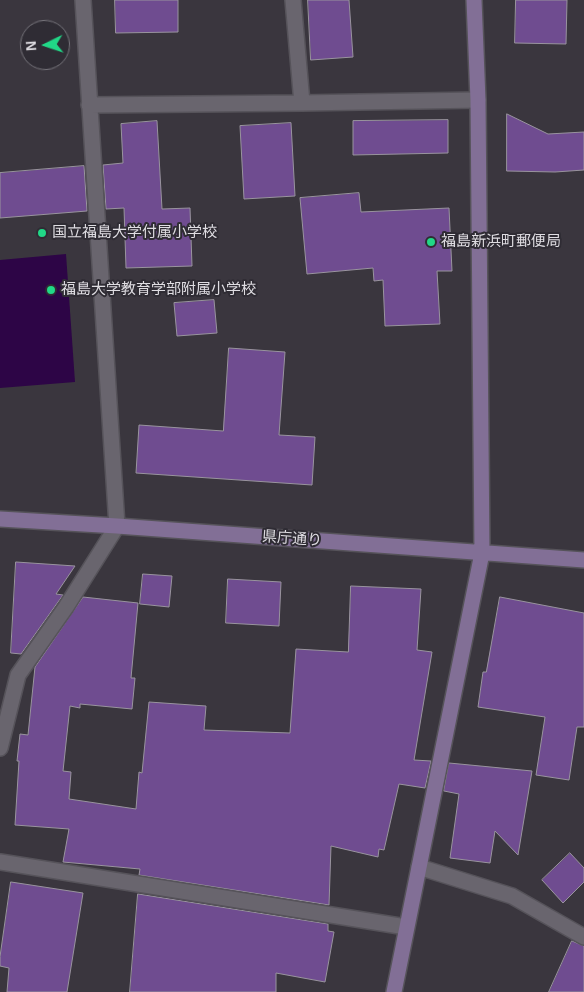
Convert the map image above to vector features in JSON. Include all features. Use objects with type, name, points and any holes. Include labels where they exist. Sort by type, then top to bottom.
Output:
[{"type":"street","points":[[0,748],[18,675],[66,607],[118,526],[83,0]]},
{"type":"street","points":[[293,0],[302,104]]},
{"type":"street","points":[[394,992],[482,553],[478,100],[474,0]]},
{"type":"street","points":[[89,105],[302,104],[478,100]]},
{"type":"street","name":"県庁通り","points":[[0,519],[584,560]]},
{"type":"street","points":[[0,862],[406,927]]},
{"type":"street","points":[[419,867],[512,896],[584,937]]},
{"type":"shaded area","points":[[66,254],[75,382],[0,388],[0,260]]},
{"type":"building","points":[[115,0],[178,0],[178,32],[116,33]]},
{"type":"building","points":[[308,0],[349,0],[353,57],[311,60]]},
{"type":"building","points":[[516,0],[567,0],[566,44],[515,43]]},
{"type":"building","points":[[507,114],[548,134],[584,132],[584,170],[555,172],[507,171]]},
{"type":"building","points":[[448,120],[448,153],[353,155],[353,121]]},
{"type":"building","points":[[157,121],[162,209],[190,208],[192,266],[126,268],[124,208],[106,209],[103,165],[123,163],[121,124]]},
{"type":"building","points":[[291,123],[295,196],[244,199],[240,126]]},
{"type":"building","points":[[84,166],[87,211],[0,218],[0,173]]},
{"type":"building","points":[[359,193],[361,212],[449,208],[452,271],[437,271],[440,324],[385,326],[383,280],[374,281],[373,268],[307,274],[300,198]]},
{"type":"building","points":[[214,300],[217,333],[177,336],[174,303]]},
{"type":"building","points":[[229,348],[285,352],[279,435],[315,437],[312,485],[136,473],[139,425],[223,431]]},
{"type":"building","points":[[16,562],[75,566],[56,594],[63,595],[21,654],[11,653]]},
{"type":"building","points":[[143,574],[172,576],[169,607],[140,604]]},
{"type":"building","points":[[228,579],[281,582],[279,626],[226,623]]},
{"type":"building","points":[[351,586],[421,589],[417,650],[432,652],[414,760],[431,761],[425,788],[399,784],[384,850],[379,849],[378,857],[331,846],[329,905],[139,875],[140,869],[63,862],[69,829],[15,825],[19,761],[17,761],[20,734],[28,735],[35,667],[83,597],[138,603],[131,678],[135,678],[132,709],[80,704],[80,708],[70,706],[63,771],[71,772],[69,799],[136,809],[139,772],[142,773],[149,702],[206,706],[204,730],[290,733],[296,649],[348,652]]},
{"type":"building","points":[[500,597],[584,613],[584,727],[577,727],[569,780],[536,775],[545,717],[478,707],[483,672],[486,672]]},
{"type":"building","points":[[449,763],[532,771],[518,855],[495,831],[490,863],[450,858],[459,794],[444,791]]},
{"type":"building","points":[[570,853],[584,868],[584,882],[563,903],[542,880]]},
{"type":"building","points":[[11,882],[83,893],[67,992],[7,992],[9,968],[0,966],[0,957]]},
{"type":"building","points":[[138,894],[328,924],[328,931],[334,932],[325,982],[276,973],[276,992],[130,992]]},
{"type":"building","points":[[572,941],[584,946],[584,992],[549,992]]},
{"type":"place","name":"国立福島大学付属小学校","points":[[42,233]]},
{"type":"place","name":"福島新浜町郵便局","points":[[431,242]]},
{"type":"place","name":"福島大学教育学部附属小学校","points":[[51,290]]}]
